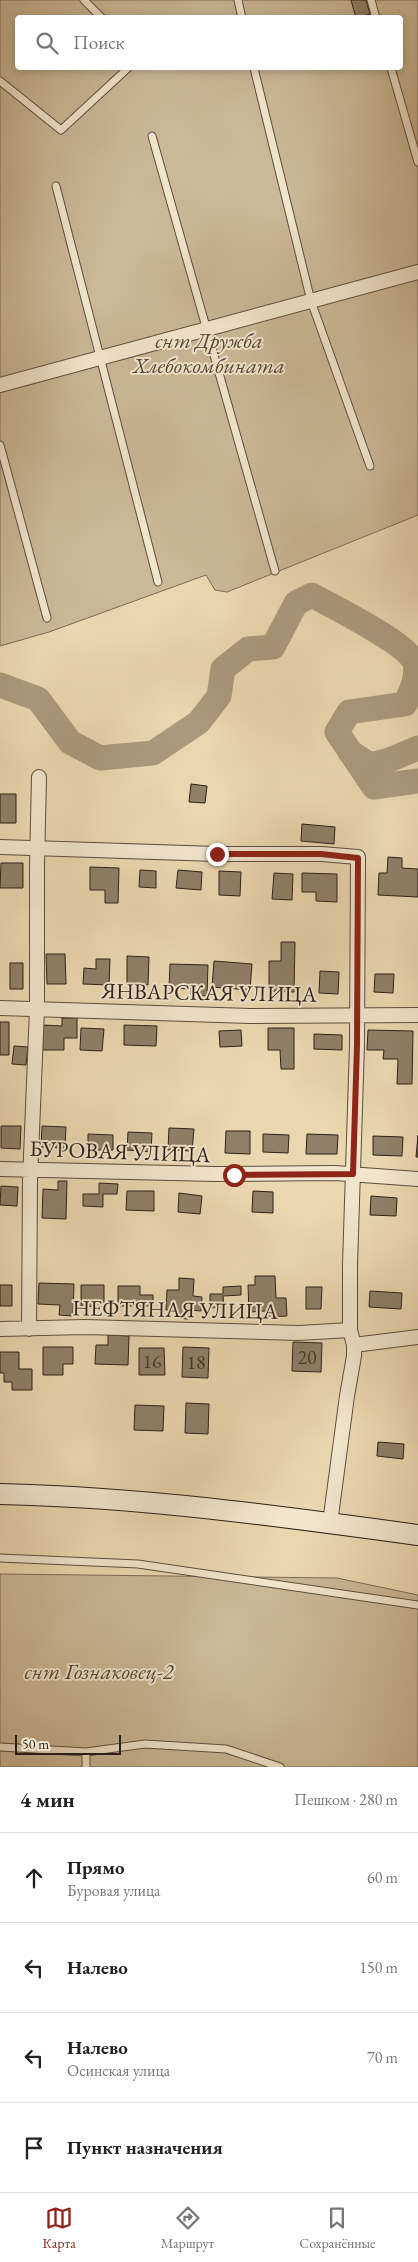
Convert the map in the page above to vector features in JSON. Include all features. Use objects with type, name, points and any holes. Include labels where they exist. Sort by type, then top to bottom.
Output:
[{"type":"main road","points":[[0,1494],[54,1495],[183,1505],[418,1535]]},
{"type":"street","points":[[0,385],[418,272]]},
{"type":"street","points":[[28,1329],[37,1009],[39,777]]},
{"type":"street","points":[[0,847],[321,854],[358,858],[350,1330],[354,1345],[330,1523]]},
{"type":"street","name":"ЯНВАРСКАЯ УЛИЦА","points":[[0,1008],[250,1016],[418,1015]]},
{"type":"street","name":"БУРОВАЯ УЛИЦА","points":[[0,1169],[215,1174],[353,1174],[418,1178]]},
{"type":"street","name":"НЕФТЯНАЯ УЛИЦА","points":[[0,1329],[85,1326],[299,1333],[350,1330]]},
{"type":"street","points":[[354,1345],[418,1337]]},
{"type":"lane","points":[[84,0],[99,15]]},
{"type":"lane","points":[[238,0],[241,15]]},
{"type":"lane","points":[[371,0],[375,15]]},
{"type":"lane","points":[[0,81],[60,130],[126,70]]},
{"type":"lane","points":[[254,70],[311,301],[370,466]]},
{"type":"lane","points":[[392,70],[418,162]]},
{"type":"lane","points":[[152,136],[275,571]]},
{"type":"lane","points":[[56,186],[158,582]]},
{"type":"lane","points":[[0,445],[47,618]]},
{"type":"lane","points":[[0,1558],[138,1564],[418,1605]]},
{"type":"lane","points":[[0,1748],[86,1752],[145,1744],[226,1749],[280,1767]]},
{"type":"lane","points":[[86,1752],[86,1767]]},
{"type":"green space","name":"снт Дружба Хлебокомбината","points":[[0,0],[418,0],[418,515],[227,592],[215,590],[206,575],[49,632],[0,646]]},
{"type":"green space","name":"снт Гознаковец-2","points":[[0,1574],[337,1578],[418,1595],[418,1767],[0,1767]]},
{"type":"building","points":[[351,0],[366,0],[370,14],[355,15]]},
{"type":"building","points":[[191,784],[207,786],[205,803],[189,802]]},
{"type":"building","points":[[0,794],[16,794],[16,823],[0,823]]},
{"type":"building","points":[[302,824],[335,827],[334,844],[301,841]]},
{"type":"building","points":[[388,857],[402,858],[402,868],[418,869],[418,897],[378,895],[379,873],[387,873]]},
{"type":"building","points":[[1,863],[23,863],[23,888],[0,888]]},
{"type":"building","points":[[90,867],[119,868],[118,903],[105,903],[105,890],[90,890]]},
{"type":"building","points":[[140,870],[156,871],[156,888],[139,887]]},
{"type":"building","points":[[178,870],[202,872],[201,890],[176,888]]},
{"type":"building","points":[[219,871],[241,872],[240,896],[219,895]]},
{"type":"building","points":[[274,873],[293,874],[292,900],[272,899]]},
{"type":"building","points":[[302,873],[337,874],[337,902],[316,901],[316,892],[302,892]]},
{"type":"building","points":[[281,942],[295,942],[294,992],[269,991],[269,961],[281,961]]},
{"type":"building","points":[[46,954],[65,954],[66,984],[47,984]]},
{"type":"building","points":[[127,956],[149,957],[148,985],[127,984]]},
{"type":"building","points":[[96,959],[110,959],[109,985],[83,984],[84,968],[96,969]]},
{"type":"building","points":[[214,961],[252,964],[250,990],[212,987]]},
{"type":"building","points":[[10,963],[23,963],[23,989],[10,989]]},
{"type":"building","points":[[170,964],[208,965],[207,996],[191,995],[191,989],[169,988]]},
{"type":"building","points":[[320,971],[339,972],[338,994],[319,993]]},
{"type":"building","points":[[375,974],[394,974],[393,993],[374,992]]},
{"type":"building","points":[[62,1018],[77,1018],[77,1038],[64,1038],[64,1050],[42,1050],[43,1025],[62,1026]]},
{"type":"building","points":[[0,1022],[9,1022],[9,1055],[0,1055]]},
{"type":"building","points":[[124,1025],[157,1026],[156,1046],[124,1045]]},
{"type":"building","points":[[81,1028],[104,1029],[102,1051],[80,1050]]},
{"type":"building","points":[[268,1028],[294,1028],[294,1069],[281,1069],[280,1050],[268,1050]]},
{"type":"building","points":[[241,1030],[242,1046],[220,1047],[219,1031]]},
{"type":"building","points":[[368,1030],[413,1031],[412,1084],[397,1084],[398,1059],[383,1059],[384,1050],[367,1050]]},
{"type":"building","points":[[314,1034],[342,1035],[342,1050],[314,1049]]},
{"type":"building","points":[[14,1046],[28,1047],[26,1065],[12,1064]]},
{"type":"building","points":[[1,1126],[21,1126],[20,1149],[1,1148]]},
{"type":"building","points":[[42,1126],[66,1127],[65,1148],[41,1147]]},
{"type":"building","points":[[169,1128],[194,1129],[192,1151],[168,1150]]},
{"type":"building","points":[[226,1131],[250,1131],[250,1154],[225,1153]]},
{"type":"building","points":[[128,1132],[152,1133],[151,1152],[127,1150]]},
{"type":"building","points":[[88,1134],[113,1135],[113,1150],[88,1150]]},
{"type":"building","points":[[263,1134],[289,1135],[288,1153],[263,1152]]},
{"type":"building","points":[[307,1134],[338,1135],[337,1154],[306,1154]]},
{"type":"building","points":[[418,1135],[418,1157],[416,1157]]},
{"type":"building","points":[[373,1136],[403,1137],[402,1156],[373,1155]]},
{"type":"building","points":[[58,1181],[67,1181],[66,1219],[42,1218],[43,1189],[58,1190]]},
{"type":"building","points":[[99,1183],[118,1184],[117,1194],[103,1194],[103,1207],[83,1206],[83,1194],[99,1194]]},
{"type":"building","points":[[1,1186],[18,1187],[17,1206],[0,1205]]},
{"type":"building","points":[[127,1191],[154,1191],[154,1211],[126,1210]]},
{"type":"building","points":[[253,1191],[273,1192],[273,1213],[252,1212]]},
{"type":"building","points":[[179,1193],[202,1196],[200,1214],[178,1212]]},
{"type":"building","points":[[371,1196],[397,1198],[396,1216],[370,1215]]},
{"type":"building","points":[[255,1276],[275,1276],[276,1298],[286,1298],[287,1316],[267,1317],[266,1311],[249,1312],[248,1285],[255,1285]]},
{"type":"building","points":[[179,1278],[194,1279],[193,1296],[202,1297],[201,1311],[189,1310],[188,1319],[175,1318],[176,1311],[166,1310],[167,1290],[179,1290]]},
{"type":"building","points":[[39,1283],[74,1284],[73,1316],[59,1315],[60,1305],[38,1304]]},
{"type":"building","points":[[0,1285],[12,1285],[12,1306],[0,1306]]},
{"type":"building","points":[[81,1285],[104,1285],[104,1307],[81,1306]]},
{"type":"building","points":[[118,1286],[140,1286],[140,1295],[153,1295],[153,1306],[118,1306]]},
{"type":"building","points":[[241,1286],[241,1295],[223,1296],[224,1307],[210,1308],[210,1294],[223,1294],[223,1287]]},
{"type":"building","points":[[306,1287],[322,1287],[321,1309],[306,1309]]},
{"type":"building","points":[[370,1291],[402,1293],[401,1309],[369,1307]]},
{"type":"building","points":[[108,1335],[129,1336],[128,1365],[95,1364],[96,1345],[108,1345]]},
{"type":"building","points":[[293,1342],[322,1343],[321,1372],[292,1371]]},
{"type":"building","points":[[43,1347],[73,1347],[73,1364],[63,1364],[63,1375],[43,1375]]},
{"type":"building","points":[[183,1347],[209,1348],[208,1378],[182,1377]]},
{"type":"building","points":[[139,1348],[164,1348],[165,1375],[139,1375]]},
{"type":"building","points":[[0,1352],[19,1352],[19,1369],[32,1369],[32,1390],[12,1390],[12,1382],[4,1382],[4,1373],[0,1373]]},
{"type":"building","points":[[186,1403],[209,1404],[208,1434],[185,1433]]},
{"type":"building","points":[[135,1405],[164,1406],[163,1431],[134,1430]]},
{"type":"building","points":[[378,1442],[404,1444],[403,1459],[377,1456]]},
{"type":"waterway","points":[[0,685],[38,699],[70,742],[100,758],[153,753],[199,722],[219,696],[223,669],[248,649],[273,647],[296,603],[312,595],[384,636],[409,655],[415,663],[415,679],[405,704],[349,712],[337,732],[374,787],[418,781]]},
{"type":"waterway","points":[[350,752],[370,765],[389,760],[418,748]]},
{"type":"route","points":[[217,854],[321,854],[344,856],[358,858],[359,874],[353,1174],[261,1173],[234,1175]]}]
